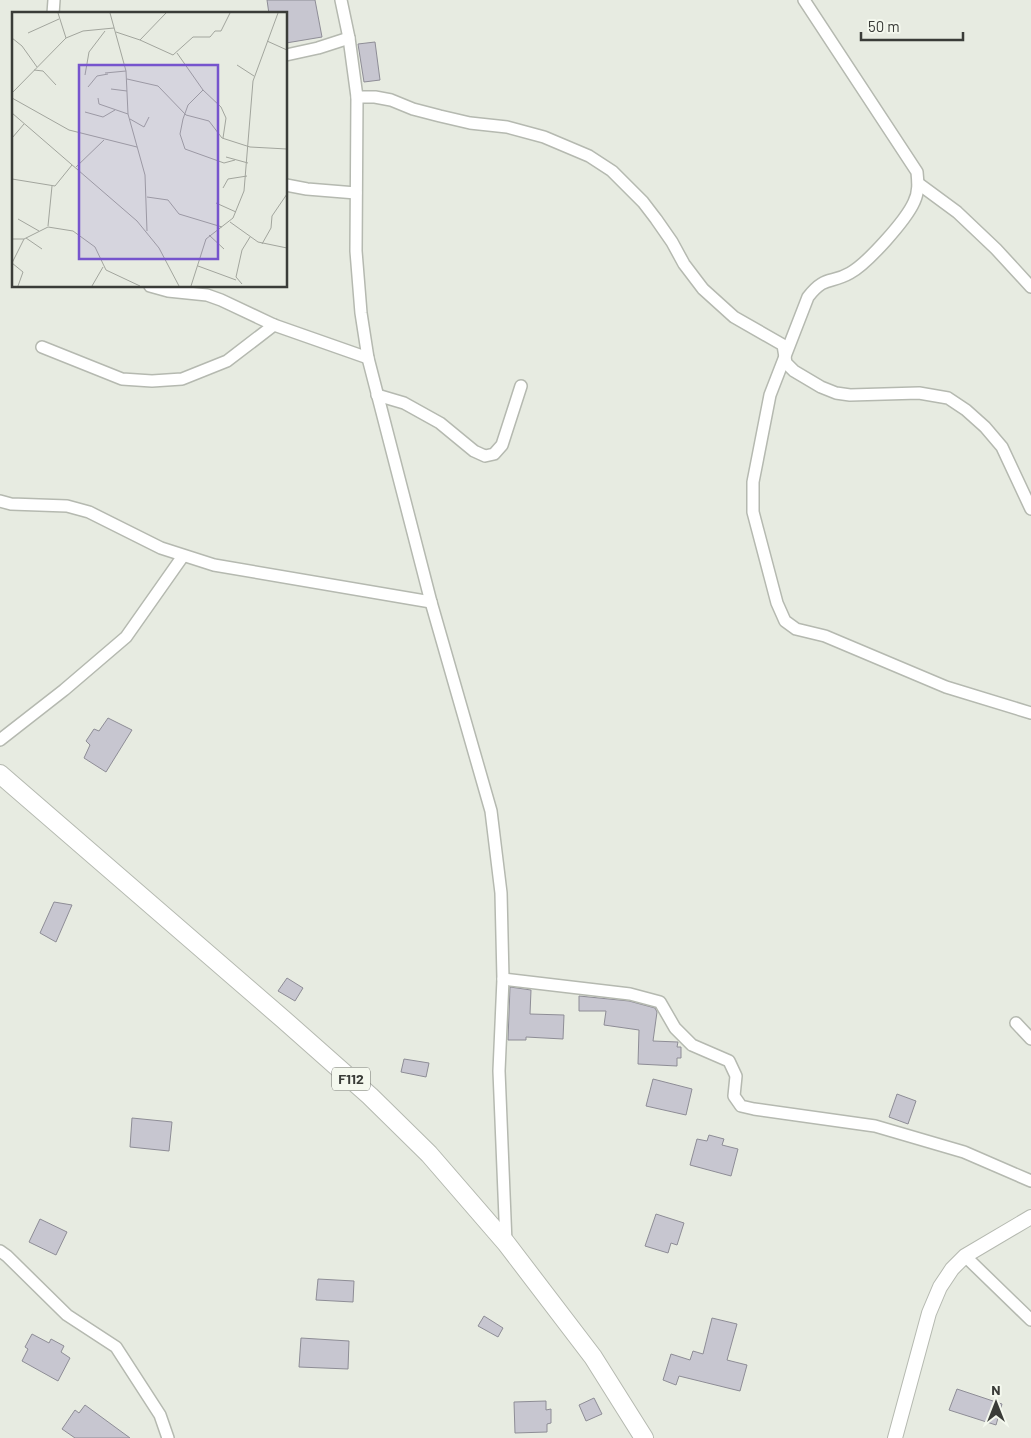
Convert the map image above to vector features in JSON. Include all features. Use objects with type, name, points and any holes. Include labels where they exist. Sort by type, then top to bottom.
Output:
[{"type":"main road","name":"F112","points":[[0,774],[370,1096],[428,1154],[506,1244],[593,1357],[644,1438]]},
{"type":"street","points":[[341,0],[349,38],[357,97],[356,251],[361,313],[368,358],[432,602],[491,811],[501,893],[503,979],[499,1071],[506,1244]]},
{"type":"street","points":[[804,0],[917,172],[919,184],[914,202],[896,228],[865,263],[848,274],[825,281],[816,286],[808,297],[770,395],[753,482],[753,512],[777,603],[785,621],[796,629],[825,636],[946,687],[1031,713]]},
{"type":"street","points":[[288,55],[318,48],[349,38]]},
{"type":"street","points":[[357,97],[392,100],[413,109],[447,118],[470,123],[507,127],[544,137],[589,156],[612,171],[643,202],[656,218],[684,264],[702,289],[734,317],[784,344],[786,363],[794,371],[821,387],[836,393],[850,395],[919,393],[948,398],[966,410],[985,427],[1002,447],[1031,508]]},
{"type":"street","points":[[919,184],[957,212],[996,249],[1031,288]]},
{"type":"street","points":[[288,185],[356,193]]},
{"type":"street","points":[[157,288],[207,295],[274,325],[368,358]]},
{"type":"street","points":[[42,348],[122,379],[182,379],[227,361],[274,325]]},
{"type":"street","points":[[377,395],[404,404],[440,423],[474,451],[485,456],[494,454],[502,445],[521,386]]},
{"type":"street","points":[[0,501],[11,504],[67,506],[89,512],[161,548],[214,565],[432,602]]},
{"type":"street","points":[[0,740],[64,690],[126,636],[183,556]]},
{"type":"street","points":[[503,979],[630,994],[660,1002],[675,1028],[692,1044],[729,1061],[736,1076],[734,1096],[741,1106],[875,1126],[964,1152],[1031,1181]]},
{"type":"street","points":[[1016,1023],[1031,1039]]},
{"type":"street","points":[[895,1438],[930,1313],[940,1287],[952,1268],[965,1256],[1031,1217]]},
{"type":"street","points":[[0,1251],[67,1315],[116,1347],[160,1415],[168,1438]]},
{"type":"street","points":[[965,1256],[1031,1320]]},
{"type":"building","points":[[267,0],[315,0],[322,37],[288,43],[288,12],[269,12]]},
{"type":"building","points":[[375,42],[380,80],[364,82],[358,44]]},
{"type":"building","points":[[108,718],[132,730],[106,772],[84,758],[90,745],[86,741],[94,729],[99,731]]},
{"type":"building","points":[[54,902],[72,905],[56,942],[40,933]]},
{"type":"building","points":[[287,978],[303,988],[295,1001],[278,991]]},
{"type":"building","points":[[510,987],[531,990],[530,1014],[564,1015],[563,1039],[526,1037],[526,1040],[508,1040]]},
{"type":"building","points":[[579,996],[629,1001],[655,1008],[657,1012],[653,1041],[678,1042],[677,1047],[681,1047],[681,1058],[677,1058],[677,1066],[638,1064],[639,1030],[604,1025],[606,1011],[579,1011]]},
{"type":"building","points":[[404,1059],[429,1063],[426,1077],[401,1072]]},
{"type":"building","points":[[653,1079],[692,1089],[686,1115],[646,1106]]},
{"type":"building","points":[[897,1094],[916,1101],[908,1124],[889,1117]]},
{"type":"building","points":[[132,1118],[172,1122],[169,1151],[130,1147]]},
{"type":"building","points":[[709,1135],[724,1139],[722,1145],[738,1149],[731,1176],[690,1165],[697,1139],[707,1141]]},
{"type":"building","points":[[656,1214],[684,1223],[677,1245],[671,1243],[668,1253],[645,1246]]},
{"type":"building","points":[[40,1219],[67,1232],[56,1255],[29,1242]]},
{"type":"building","points":[[318,1279],[354,1281],[353,1302],[316,1300]]},
{"type":"building","points":[[484,1316],[503,1328],[498,1337],[478,1326]]},
{"type":"building","points":[[712,1318],[737,1324],[727,1360],[747,1365],[740,1391],[679,1376],[676,1385],[663,1380],[671,1354],[690,1360],[693,1351],[703,1354]]},
{"type":"building","points":[[32,1334],[49,1343],[51,1339],[64,1346],[61,1352],[70,1358],[58,1381],[22,1361],[28,1349],[25,1347]]},
{"type":"building","points":[[301,1338],[349,1341],[348,1369],[299,1367]]},
{"type":"building","points":[[957,1389],[1002,1404],[996,1425],[949,1410]]},
{"type":"building","points":[[594,1398],[602,1414],[586,1421],[579,1405]]},
{"type":"building","points":[[546,1401],[546,1410],[551,1409],[551,1423],[547,1424],[547,1432],[515,1433],[514,1402]]},
{"type":"building","points":[[85,1405],[130,1438],[75,1438],[62,1429],[75,1410],[79,1413]]}]
